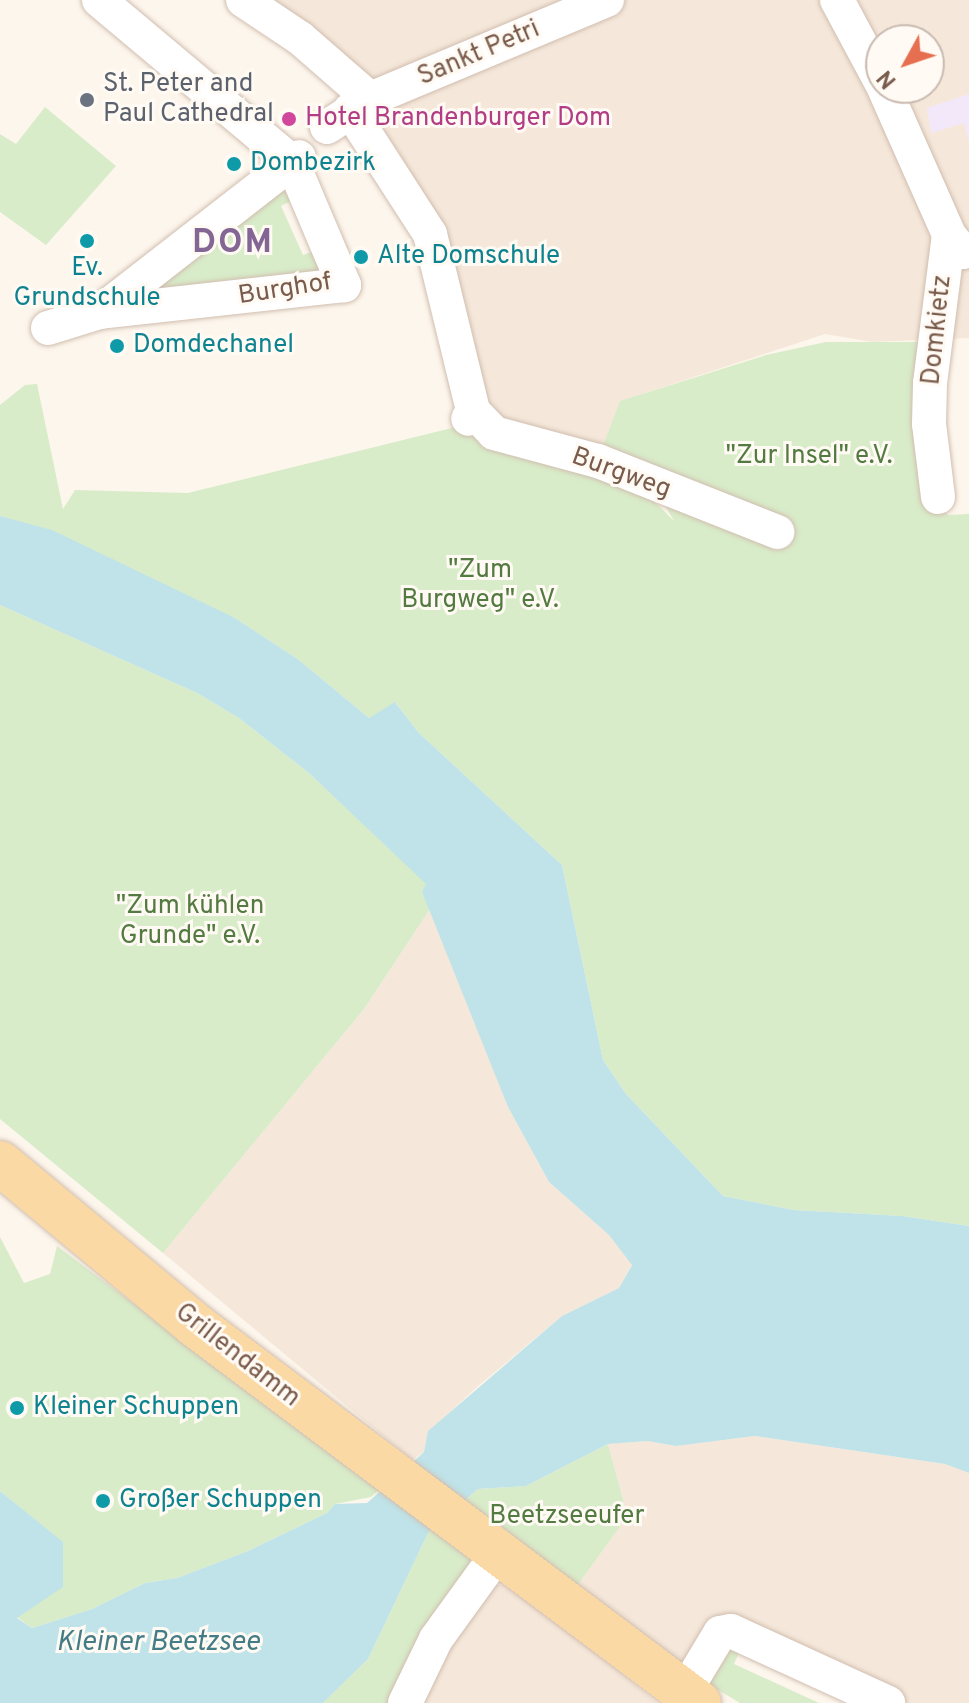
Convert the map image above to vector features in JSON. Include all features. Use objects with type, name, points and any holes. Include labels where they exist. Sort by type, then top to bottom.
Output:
[{"type":"main road","name":"Grillendamm","points":[[0,1163],[195,1325],[692,1698]]},
{"type":"street","name":"Burghof","points":[[48,328],[100,312],[344,285],[295,159],[140,12],[99,0]]},
{"type":"street","name":"Burgweg","points":[[243,0],[300,38],[430,234],[470,415],[494,433],[598,461],[777,532]]},
{"type":"street","name":"Sankt Petri","points":[[349,112],[607,0]]},
{"type":"street","points":[[837,0],[865,52]]},
{"type":"street","name":"Domkietz","points":[[892,104],[959,247],[929,424],[938,497]]},
{"type":"street","name":"Burghof","points":[[100,312],[295,159]]},
{"type":"street","points":[[405,1703],[436,1639],[491,1545]]},
{"type":"street","points":[[692,1698],[720,1633],[731,1631],[888,1703]]},
{"type":"shaded area","points":[[232,0],[969,0],[969,338],[872,342],[825,334],[621,401],[599,456],[491,421],[373,128],[306,58]]},
{"type":"shaded area","points":[[969,94],[969,142],[964,123],[931,133],[927,108]]},
{"type":"shaded area","points":[[432,906],[508,1107],[549,1182],[609,1235],[632,1264],[619,1288],[562,1316],[477,1387],[429,1431],[424,1452],[412,1460],[163,1253],[364,1009]]},
{"type":"shaded area","points":[[755,1436],[945,1464],[969,1473],[969,1703],[906,1703],[866,1680],[718,1622],[690,1670],[577,1586],[622,1524],[624,1503],[608,1444],[647,1441],[676,1446]]},
{"type":"shaded area","points":[[494,1585],[503,1585],[544,1611],[658,1703],[424,1703],[452,1638]]},
{"type":"green space","points":[[45,107],[116,166],[46,245],[0,212],[0,134],[16,144]]},
{"type":"green space","points":[[282,191],[297,198],[281,206],[303,255],[320,249],[331,276],[148,291]]},
{"type":"green space","points":[[826,342],[923,342],[928,497],[948,515],[969,514],[969,1226],[902,1216],[794,1210],[723,1196],[626,1094],[603,1060],[562,865],[419,733],[396,703],[369,718],[299,660],[235,618],[0,516],[0,405],[25,385],[37,384],[63,509],[75,490],[188,493],[464,425],[638,485],[674,521],[646,473],[599,456],[620,401],[766,355]]},
{"type":"green space","name":"\"Zum kühlen Grunde\" e.V.","points":[[0,605],[197,693],[239,718],[310,774],[427,884],[422,892],[432,906],[364,1009],[163,1253],[0,1119]]},
{"type":"green space","points":[[0,1237],[24,1283],[50,1274],[57,1246],[380,1489],[371,1497],[335,1504],[327,1513],[248,1551],[177,1578],[145,1583],[92,1609],[32,1628],[17,1617],[63,1543],[0,1491]]},
{"type":"green space","name":"Beetzseeufer","points":[[608,1444],[624,1503],[622,1524],[577,1586],[497,1523],[474,1550],[473,1563],[401,1703],[323,1703],[368,1659],[429,1531],[478,1489],[526,1486]]},
{"type":"green space","points":[[728,1642],[742,1646],[734,1664],[819,1703],[740,1703],[703,1681]]},
{"type":"water","name":"Kleiner Beetzsee","points":[[0,516],[52,530],[235,618],[299,660],[369,718],[395,702],[419,733],[562,865],[603,1060],[626,1094],[723,1196],[794,1210],[902,1216],[969,1226],[969,1473],[945,1464],[755,1436],[676,1446],[647,1441],[608,1444],[526,1486],[478,1489],[429,1531],[368,1659],[323,1703],[0,1703],[0,1491],[63,1542],[63,1587],[17,1618],[32,1628],[92,1609],[145,1583],[177,1578],[248,1551],[327,1513],[335,1504],[367,1503],[424,1452],[428,1431],[562,1316],[619,1288],[632,1265],[609,1235],[549,1182],[508,1107],[422,892],[426,884],[310,774],[239,718],[197,693],[0,605]]},
{"type":"place","name":"St. Peter and Paul Cathedral","points":[[87,100]]},
{"type":"place","name":"Hotel Brandenburger Dom","points":[[289,119]]},
{"type":"place","name":"Dombezirk","points":[[234,164]]},
{"type":"place","name":"Ev. Grundschule","points":[[87,241]]},
{"type":"place","name":"Alte Domschule","points":[[361,257]]},
{"type":"place","name":"Domdechanel","points":[[117,346]]},
{"type":"place","name":"Kleiner Schuppen","points":[[17,1408]]},
{"type":"place","name":"Großer Schuppen","points":[[103,1501]]},
{"type":"district","name":"DOM","points":[[233,244]]},
{"type":"park label","name":"\"Zur Insel\" e.V.","points":[[809,457]]},
{"type":"park label","name":"\"Zum Burgweg\" e.V.","points":[[480,586]]}]
